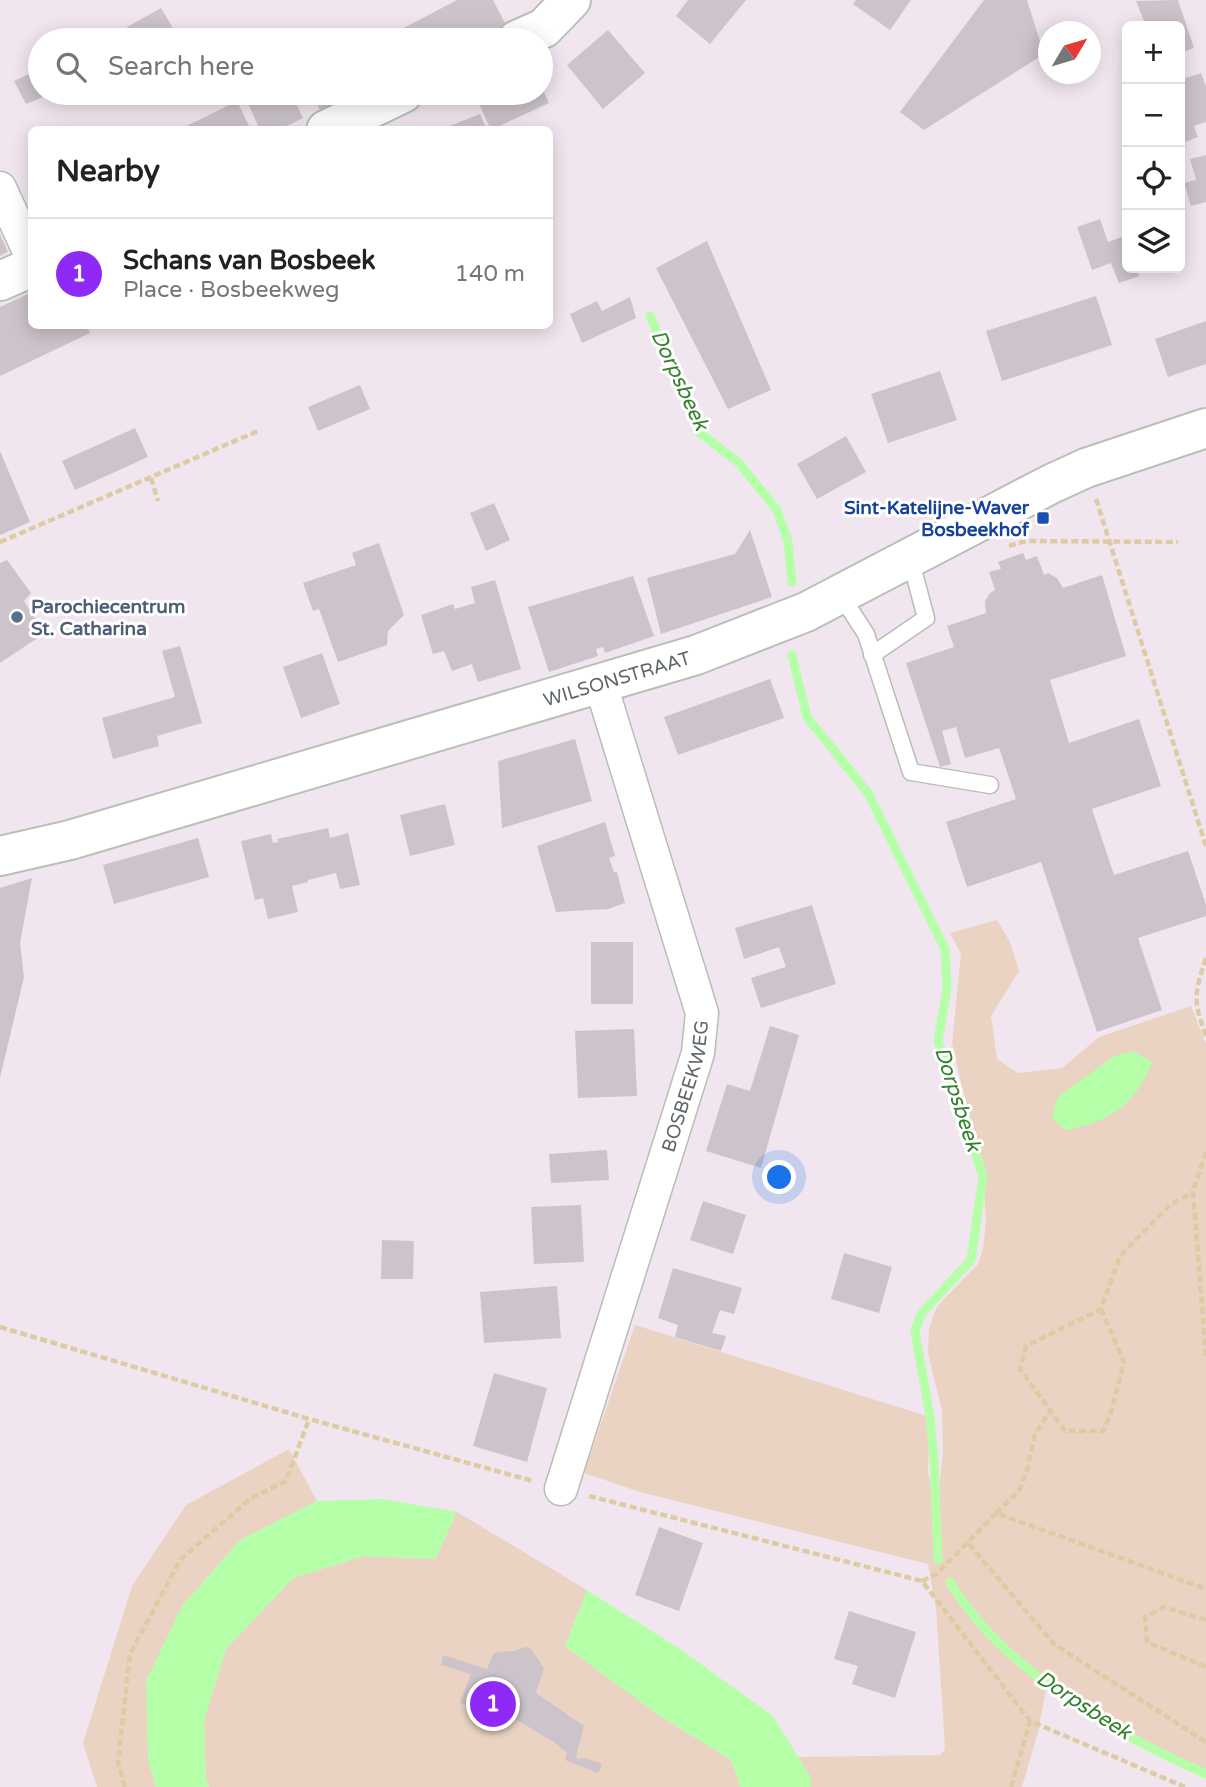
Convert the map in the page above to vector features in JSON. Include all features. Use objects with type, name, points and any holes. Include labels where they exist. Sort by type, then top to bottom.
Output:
[{"type":"street","points":[[544,28],[571,0]]},
{"type":"street","points":[[334,126],[378,105]]},
{"type":"street","points":[[0,188],[28,249]]},
{"type":"street","points":[[0,281],[28,269]]},
{"type":"street","name":"WILSONSTRAAT","points":[[0,856],[70,840],[696,655],[806,612],[1086,468],[1206,428]]},
{"type":"street","name":"BOSBEEKWEG","points":[[561,1489],[698,1054],[702,1013],[600,682]]},
{"type":"lane","points":[[872,655],[926,618],[910,558]]},
{"type":"lane","points":[[840,594],[866,634],[911,772],[990,785]]},
{"type":"path","points":[[0,542],[258,431]]},
{"type":"path","points":[[1086,468],[1206,846]]},
{"type":"path","points":[[150,478],[158,500]]},
{"type":"path","points":[[1003,548],[1026,541],[1178,542]]},
{"type":"path","points":[[1206,958],[1195,996],[1206,1036]]},
{"type":"path","points":[[1206,1152],[1193,1192],[1206,1356]]},
{"type":"path","points":[[1101,1310],[1026,1346],[1020,1369],[1065,1431],[1103,1432],[1110,1416],[1124,1362],[1101,1310],[1120,1256],[1171,1203],[1193,1192]]},
{"type":"path","points":[[0,1327],[309,1419],[561,1489],[922,1581],[1030,1721],[1185,1787]]},
{"type":"path","points":[[922,1581],[937,1574],[1019,1491],[1035,1434],[1050,1411]]},
{"type":"path","points":[[125,1787],[118,1762],[130,1654],[180,1560],[251,1498],[286,1481],[309,1419]]},
{"type":"path","points":[[996,1513],[1206,1589]]},
{"type":"path","points":[[969,1544],[1054,1644],[1206,1742]]},
{"type":"path","points":[[1206,1620],[1164,1607],[1145,1617],[1147,1642],[1206,1667]]},
{"type":"path","points":[[1011,1787],[1030,1721]]},
{"type":"shaded area","points":[[997,920],[1010,942],[1019,971],[991,1016],[997,1059],[1018,1073],[1062,1068],[1099,1037],[1191,1006],[1206,1044],[1206,1774],[1161,1754],[1047,1685],[1038,1732],[1022,1787],[811,1787],[810,1776],[798,1757],[940,1755],[945,1749],[936,1609],[928,1564],[640,1492],[584,1473],[635,1325],[930,1417],[928,1472],[936,1511],[943,1453],[942,1411],[928,1353],[929,1329],[941,1302],[978,1264],[983,1249],[986,1221],[983,1176],[952,1043],[961,954],[950,933]]},
{"type":"shaded area","points":[[1133,1051],[1152,1062],[1138,1090],[1119,1109],[1095,1122],[1065,1130],[1052,1118],[1057,1098],[1114,1056]]},
{"type":"shaded area","points":[[289,1449],[317,1501],[240,1540],[182,1606],[148,1760],[156,1787],[97,1787],[83,1743],[132,1586],[186,1505]]},
{"type":"shaded area","points":[[382,1499],[457,1512],[435,1559],[363,1556],[293,1578],[226,1649],[204,1720],[206,1779],[209,1787],[156,1787],[148,1760],[146,1681],[182,1606],[240,1540],[317,1501]]},
{"type":"shaded area","points":[[457,1512],[587,1590],[565,1646],[659,1715],[731,1760],[741,1787],[209,1787],[206,1779],[204,1720],[226,1649],[293,1578],[363,1556],[435,1559]]},
{"type":"shaded area","points":[[587,1590],[680,1649],[773,1716],[810,1776],[811,1787],[741,1787],[731,1760],[659,1715],[565,1646]]},
{"type":"building","points":[[457,0],[493,0],[506,25],[500,28],[404,28]]},
{"type":"building","points":[[688,0],[746,0],[710,44],[676,16]]},
{"type":"building","points":[[856,0],[911,0],[890,30],[853,4]]},
{"type":"building","points":[[984,0],[1027,0],[1038,35],[1038,58],[924,130],[900,112]]},
{"type":"building","points":[[1178,0],[1185,21],[1144,21],[1136,1]]},
{"type":"building","points":[[161,8],[173,28],[128,28]]},
{"type":"building","points":[[1185,21],[1194,48],[1185,51]]},
{"type":"building","points":[[608,30],[645,73],[603,109],[567,65]]},
{"type":"building","points":[[1201,73],[1206,86],[1206,122],[1194,126],[1198,137],[1185,142],[1185,84],[1185,78]]},
{"type":"building","points":[[28,75],[28,103],[26,104],[14,81]]},
{"type":"building","points":[[229,105],[239,105],[249,126],[186,126]]},
{"type":"building","points":[[249,105],[297,105],[303,118],[287,126],[258,126]]},
{"type":"building","points":[[318,105],[343,105],[322,114]]},
{"type":"building","points":[[480,105],[545,105],[500,126],[489,126]]},
{"type":"building","points":[[480,114],[485,126],[450,126]]},
{"type":"building","points":[[1206,155],[1206,202],[1191,206],[1185,186],[1185,183],[1196,180],[1190,159]]},
{"type":"building","points":[[1100,219],[1108,242],[1122,237],[1122,273],[1138,273],[1139,276],[1119,283],[1111,263],[1092,270],[1077,227]]},
{"type":"building","points":[[0,234],[8,252],[0,256]]},
{"type":"building","points":[[707,241],[771,390],[728,409],[656,268]]},
{"type":"building","points":[[28,294],[28,329],[88,329],[90,333],[0,376],[0,307]]},
{"type":"building","points":[[1096,296],[1112,345],[1002,381],[986,331]]},
{"type":"building","points":[[630,297],[636,318],[582,343],[570,314],[597,301],[602,311]]},
{"type":"building","points":[[1206,321],[1206,364],[1168,377],[1155,339]]},
{"type":"building","points":[[940,371],[957,420],[888,443],[871,394]]},
{"type":"building","points":[[360,385],[370,409],[318,431],[308,407]]},
{"type":"building","points":[[135,428],[148,457],[75,490],[62,461]]},
{"type":"building","points":[[846,436],[866,472],[817,499],[797,464]]},
{"type":"building","points":[[0,451],[30,522],[0,535]]},
{"type":"building","points":[[494,503],[510,540],[486,551],[470,513]]},
{"type":"building","points":[[750,530],[772,597],[661,634],[647,578],[735,554]]},
{"type":"building","points":[[379,543],[404,615],[388,631],[387,645],[338,662],[319,609],[313,611],[303,583],[356,565],[352,553]]},
{"type":"building","points":[[1023,553],[1026,560],[1037,556],[1044,575],[1048,573],[1057,578],[1063,588],[1102,575],[1126,656],[1050,680],[1069,743],[1139,719],[1161,786],[1092,809],[1114,875],[1188,851],[1206,905],[1206,916],[1138,938],[1162,1010],[1097,1032],[1041,862],[967,887],[946,822],[1016,799],[999,748],[965,758],[956,727],[942,731],[951,764],[940,767],[906,663],[954,647],[947,626],[986,613],[985,601],[995,590],[989,572],[1001,569],[998,562]]},
{"type":"building","name":"Parochiecentrum St. Catharina","points":[[7,560],[31,593],[24,601],[45,633],[0,663],[0,563]]},
{"type":"building","points":[[633,576],[654,636],[605,653],[603,647],[596,649],[598,656],[549,672],[528,607]]},
{"type":"building","points":[[495,580],[521,669],[478,682],[472,664],[452,671],[444,651],[433,654],[421,615],[453,604],[455,609],[475,603],[471,587]]},
{"type":"building","points":[[180,646],[202,723],[157,736],[159,746],[113,759],[102,718],[175,697],[162,651]]},
{"type":"building","points":[[322,653],[340,704],[301,718],[283,667]]},
{"type":"building","points":[[770,679],[784,718],[678,755],[664,717]]},
{"type":"building","points":[[575,739],[592,801],[502,828],[498,761]]},
{"type":"building","points":[[445,804],[455,845],[410,856],[400,815]]},
{"type":"building","points":[[605,822],[615,856],[609,858],[614,872],[617,872],[625,903],[608,909],[556,912],[537,846]]},
{"type":"building","points":[[328,828],[330,838],[348,833],[360,885],[340,889],[336,873],[308,880],[292,886],[298,912],[268,919],[263,898],[255,900],[241,841],[271,834],[273,843],[278,842],[277,839]]},
{"type":"building","points":[[198,838],[209,877],[114,904],[103,865]]},
{"type":"building","points":[[32,878],[20,943],[24,977],[0,1078],[0,888]]},
{"type":"building","points":[[812,905],[836,984],[761,1008],[751,978],[786,967],[779,947],[744,959],[735,928]]},
{"type":"building","points":[[591,942],[633,942],[633,1004],[591,1004]]},
{"type":"building","points":[[770,1026],[799,1035],[761,1168],[706,1151],[727,1084],[750,1091]]},
{"type":"building","points":[[634,1029],[637,1096],[578,1098],[575,1031]]},
{"type":"building","points":[[607,1150],[609,1180],[551,1183],[549,1154]]},
{"type":"building","points":[[703,1201],[746,1215],[733,1254],[690,1240]]},
{"type":"building","points":[[581,1205],[584,1262],[534,1264],[531,1207]]},
{"type":"building","points":[[382,1240],[414,1241],[413,1279],[381,1279]]},
{"type":"building","points":[[844,1253],[892,1267],[879,1313],[831,1299]]},
{"type":"building","points":[[673,1268],[742,1288],[734,1314],[720,1310],[712,1333],[726,1336],[721,1351],[675,1337],[678,1325],[658,1318]]},
{"type":"building","points":[[557,1286],[561,1338],[484,1343],[480,1292]]},
{"type":"building","points":[[494,1373],[547,1388],[527,1462],[473,1446]]},
{"type":"building","points":[[659,1527],[703,1543],[679,1611],[635,1595]]},
{"type":"building","points":[[849,1611],[916,1632],[895,1698],[852,1684],[858,1666],[834,1659]]},
{"type":"building","points":[[530,1648],[544,1668],[536,1693],[584,1726],[576,1756],[577,1759],[585,1758],[602,1764],[598,1773],[565,1760],[567,1753],[554,1742],[512,1717],[460,1703],[471,1674],[441,1665],[443,1655],[487,1669],[496,1652]]},
{"type":"waterway","name":"Dorpsbeek","points":[[650,316],[700,433],[739,463],[777,510],[788,542],[792,582]]},
{"type":"waterway","name":"Dorpsbeek","points":[[792,655],[807,717],[868,793],[945,949],[947,988],[938,1041],[983,1176],[971,1260],[921,1314],[915,1332],[930,1417],[938,1560]]},
{"type":"waterway","name":"Dorpsbeek","points":[[950,1582],[972,1614],[999,1643],[1063,1696],[1135,1739],[1206,1774]]},
{"type":"place","name":"Sint-Katelijne-Waver Bosbeekhof","points":[[1043,518]]},
{"type":"place","name":"Parochiecentrum St. Catharina","points":[[17,617]]},
{"type":"place","name":"Schans van Bosbeek","points":[[493,1704]]}]
